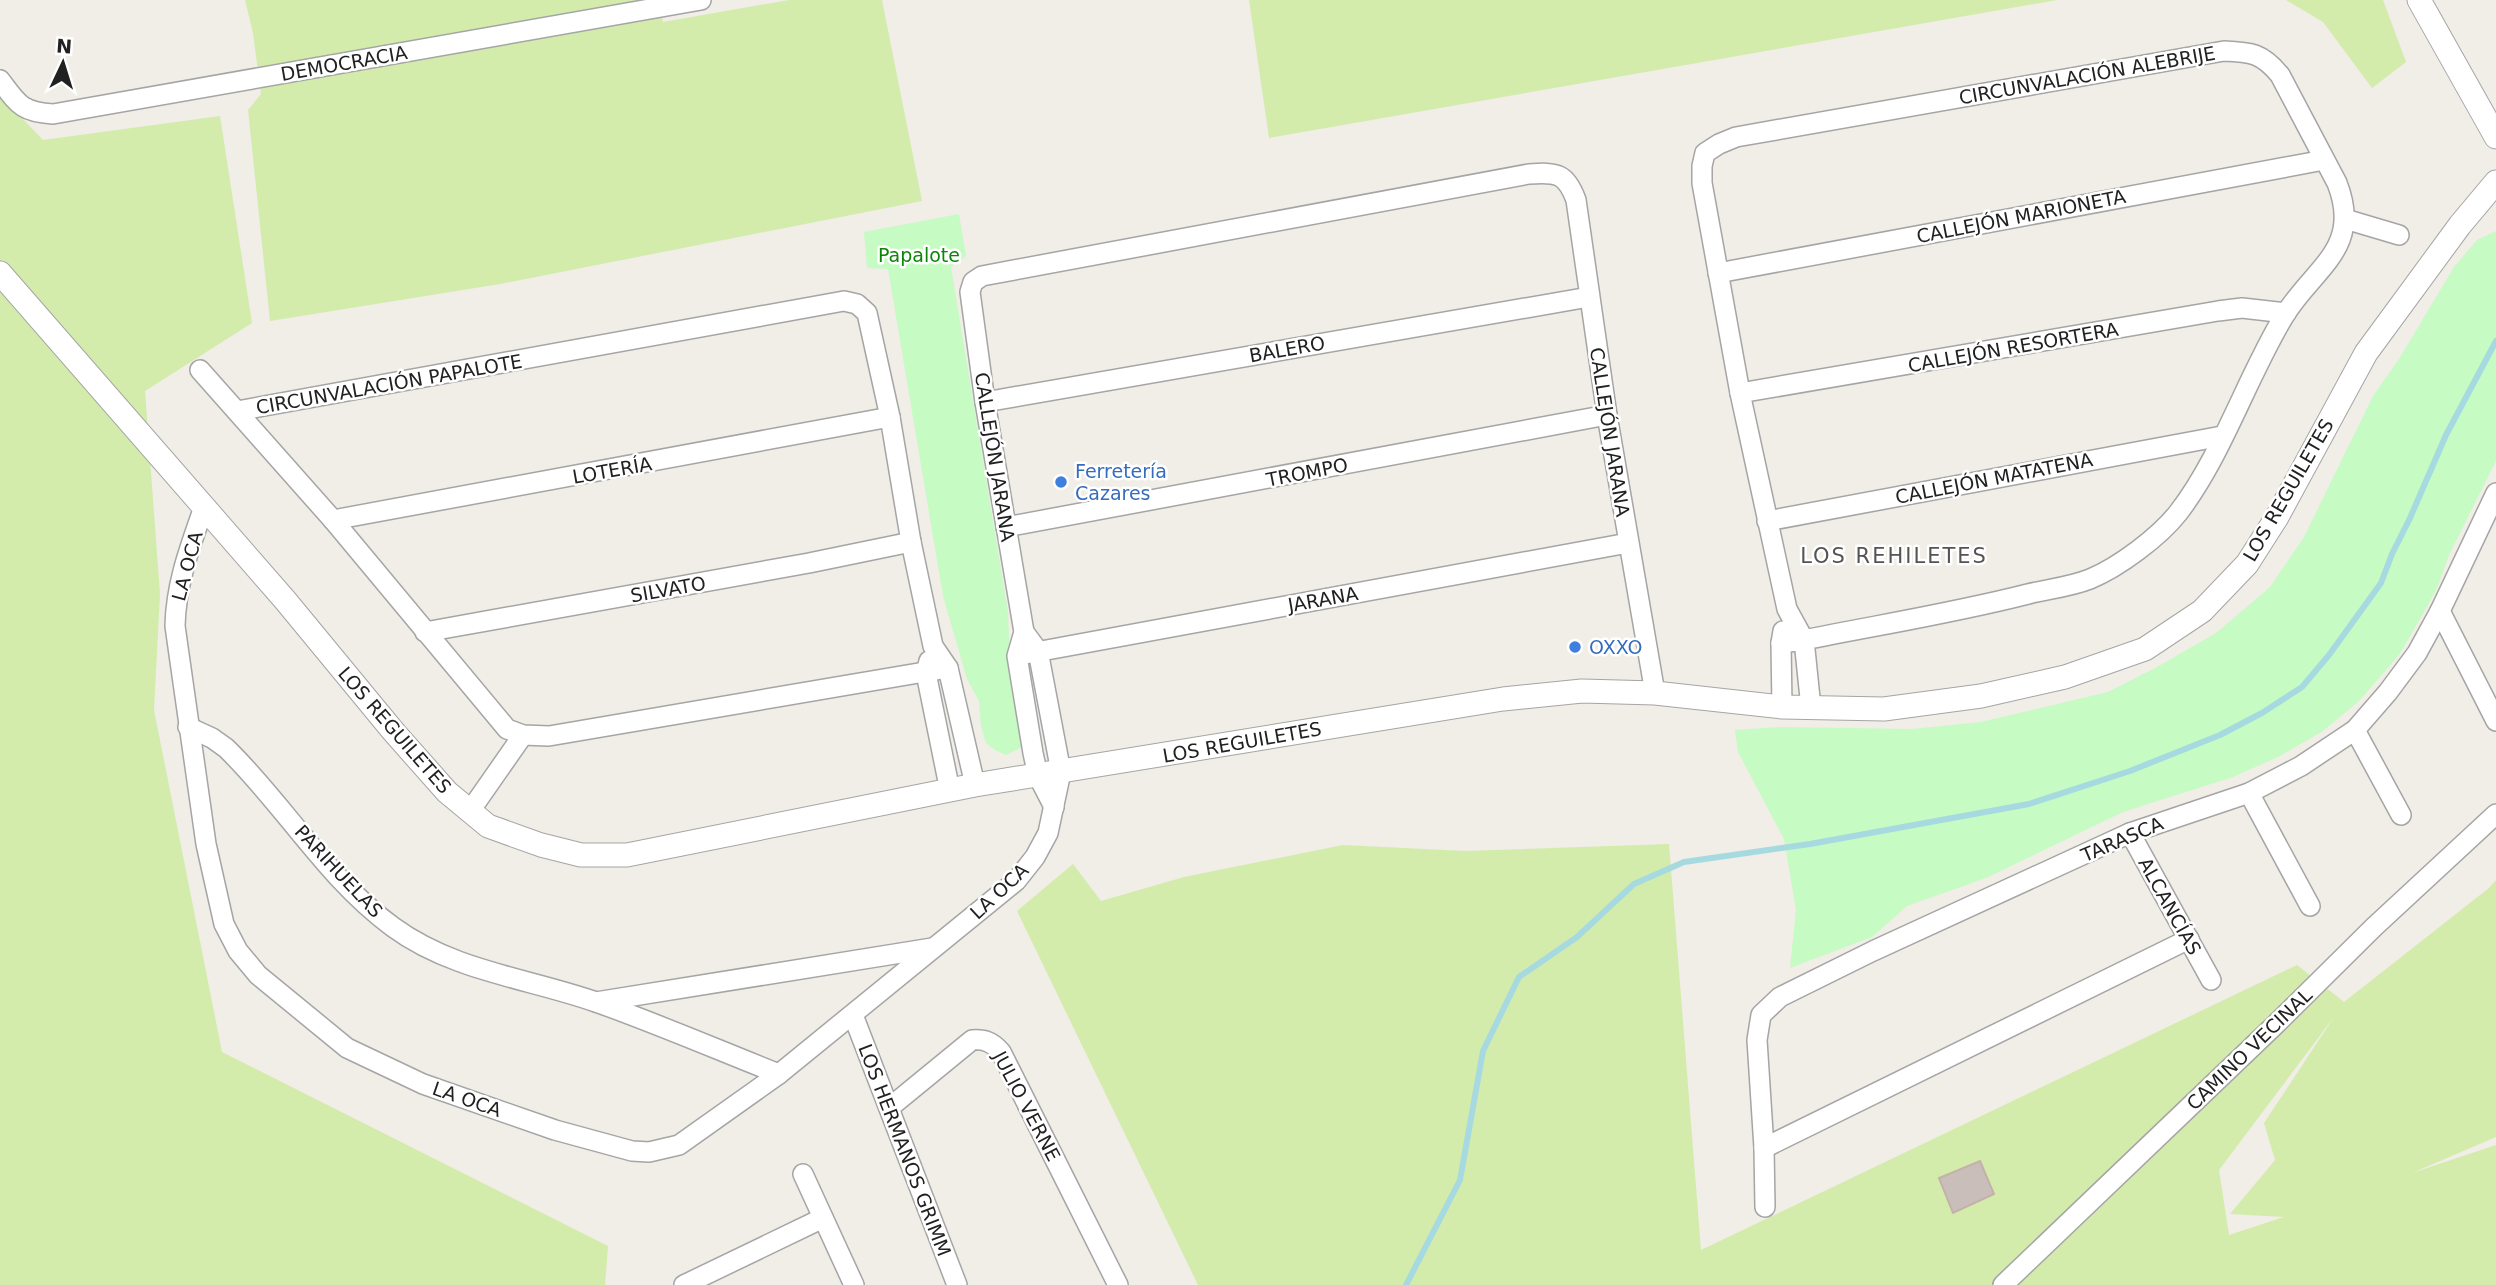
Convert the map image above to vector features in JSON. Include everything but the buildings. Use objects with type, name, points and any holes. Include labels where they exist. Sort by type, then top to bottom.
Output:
[{"type":"street","name":"DEMOCRACIA","points":[[0,80],[25,108],[33,113],[53,114],[701,0]]},
{"type":"street","points":[[2419,0],[2496,137]]},
{"type":"street","name":"CIRCUNVALACIÓN ALEBRIJE","points":[[1804,640],[1787,608],[1740,393],[1702,183],[1705,153],[1736,137],[2224,51],[2251,52],[2269,61],[2280,75],[2343,198],[2345,219]]},
{"type":"street","name":"CALLEJÓN MARIONETA","points":[[1718,273],[2324,160]]},
{"type":"street","name":"CALLEJÓN JARANA","points":[[1038,776],[1017,656],[1024,632],[985,402],[970,292],[973,282],[982,276],[1529,174],[1561,175],[1570,185],[1576,201],[1607,415],[1655,693]]},
{"type":"street","name":"LOS REGUILETES","points":[[0,274],[204,507],[447,792],[488,825],[541,845],[581,855],[627,855],[975,785],[1503,699],[1582,691],[1655,693],[1782,707],[1884,709],[1981,696],[2065,677],[2145,649],[2203,611],[2247,564],[2277,517],[2366,353],[2460,225],[2496,182]]},
{"type":"street","points":[[1781,643],[2003,600],[2090,579],[2142,549],[2177,514],[2203,475],[2254,370],[2286,313],[2332,256],[2342,235],[2345,219],[2399,235]]},
{"type":"street","name":"BALERO","points":[[985,402],[1589,297]]},
{"type":"street","name":"CIRCUNVALACIÓN PAPALOTE","points":[[237,411],[844,302],[857,304],[867,313],[890,417],[911,542],[933,646],[948,668]]},
{"type":"street","name":"CALLEJÓN RESORTERA","points":[[1740,393],[2218,311],[2242,308],[2286,313]]},
{"type":"street","points":[[200,370],[237,411]]},
{"type":"street","name":"CIRCUNVALACIÓN PAPALOTE","points":[[237,411],[333,520],[507,729],[523,735]]},
{"type":"street","name":"TROMPO","points":[[1006,527],[1607,415]]},
{"type":"street","name":"LOTERÍA","points":[[333,520],[890,417]]},
{"type":"street","name":"CALLEJÓN MATATENA","points":[[1767,521],[2222,436]]},
{"type":"street","name":"TARASCA","points":[[1765,1207],[1757,1040],[1761,1015],[1780,997],[1873,951],[2130,833],[2249,793],[2301,766],[2355,730],[2417,653],[2496,493]]},
{"type":"street","name":"LA OCA","points":[[204,507],[183,566],[176,596],[174,626],[206,844],[224,924],[238,951],[258,975],[347,1048],[423,1084],[609,1146],[649,1152],[679,1145],[779,1074],[853,1016],[1016,881],[1035,857],[1048,832],[1061,772]]},
{"type":"street","name":"SILVATO","points":[[425,632],[911,542]]},
{"type":"street","name":"JARANA","points":[[1017,656],[1628,543]]},
{"type":"street","name":"CIRCUNVALACIÓN ALEBRIJE","points":[[1782,707],[1781,643],[1787,608]]},
{"type":"street","points":[[2440,611],[2496,721]]},
{"type":"street","name":"CALLEJÓN JARANA","points":[[1024,632],[1038,651],[1061,772]]},
{"type":"street","points":[[1804,640],[1811,708]]},
{"type":"street","name":"CIRCUNVALACIÓN PAPALOTE","points":[[926,673],[933,646]]},
{"type":"street","points":[[470,811],[523,735],[549,736],[948,668],[975,785]]},
{"type":"street","points":[[926,673],[950,791]]},
{"type":"street","name":"PARIHUELAS","points":[[188,726],[212,737],[242,764],[337,873],[392,926],[425,948],[474,968],[594,1002],[779,1074]]},
{"type":"street","points":[[2355,730],[2401,816]]},
{"type":"street","points":[[1038,776],[1054,807]]},
{"type":"street","points":[[2249,793],[2310,906]]},
{"type":"street","name":"CAMINO VECINAL","points":[[2003,1285],[2374,927],[2496,814]]},
{"type":"street","name":"ALCANCÍAS","points":[[2130,833],[2211,980]]},
{"type":"street","points":[[1763,1148],[2189,939]]},
{"type":"street","name":"PARIHUELAS","points":[[594,1002],[933,948]]},
{"type":"street","name":"LOS HERMANOS GRIMM","points":[[853,1016],[957,1285]]},
{"type":"street","name":"JULIO VERNE","points":[[888,1108],[972,1040],[983,1039],[993,1044],[1002,1052],[1118,1285]]},
{"type":"street","points":[[803,1174],[854,1285]]},
{"type":"street","points":[[684,1285],[823,1218]]},
{"type":"green space","points":[[245,0],[659,0],[663,22],[789,0],[882,0],[922,201],[500,284],[270,321],[248,110],[261,94],[253,33]]},
{"type":"green space","points":[[1249,0],[2057,0],[1269,138]]},
{"type":"green space","points":[[2286,0],[2383,0],[2406,62],[2372,88],[2323,22]]},
{"type":"green space","points":[[0,95],[43,140],[220,116],[252,323],[145,391],[160,594],[154,710],[222,1052],[608,1246],[605,1285],[0,1285]]},
{"type":"green space","name":"Papalote","points":[[959,214],[966,256],[951,267],[1008,612],[1011,689],[1022,747],[1006,755],[986,743],[981,726],[979,701],[967,679],[943,596],[888,269],[867,268],[864,232]]},
{"type":"green space","points":[[2496,231],[2496,461],[2423,614],[2399,655],[2359,701],[2323,731],[2280,756],[2233,777],[2123,812],[1986,878],[1907,906],[1872,937],[1790,968],[1796,910],[1784,839],[1738,752],[1735,730],[1780,727],[1912,729],[1981,722],[2108,692],[2216,633],[2270,587],[2304,537],[2373,396],[2399,359],[2454,267],[2477,240]]},
{"type":"green space","points":[[1669,844],[1701,1250],[2297,965],[2344,1002],[2496,880],[2496,1137],[2412,1173],[2496,1145],[2496,1285],[1198,1285],[1017,911],[1073,864],[1101,901],[1184,877],[1343,845],[1465,851]],"holes":[[[2334,1017],[2264,1123],[2275,1160],[2230,1214],[2284,1217],[2229,1235],[2219,1170]]]},
{"type":"waterway","points":[[1406,1285],[1460,1180],[1483,1051],[1519,977],[1577,937],[1634,884],[1684,862],[1810,844],[2029,804],[2130,771],[2220,735],[2262,713],[2302,687],[2329,655],[2381,583],[2446,435],[2496,341]]},
{"type":"place","name":"Ferretería Cazares","points":[[1061,482]]},
{"type":"place","name":"OXXO","points":[[1575,647]]},
{"type":"district","name":"LOS REHILETES","points":[[1894,556]]}]
